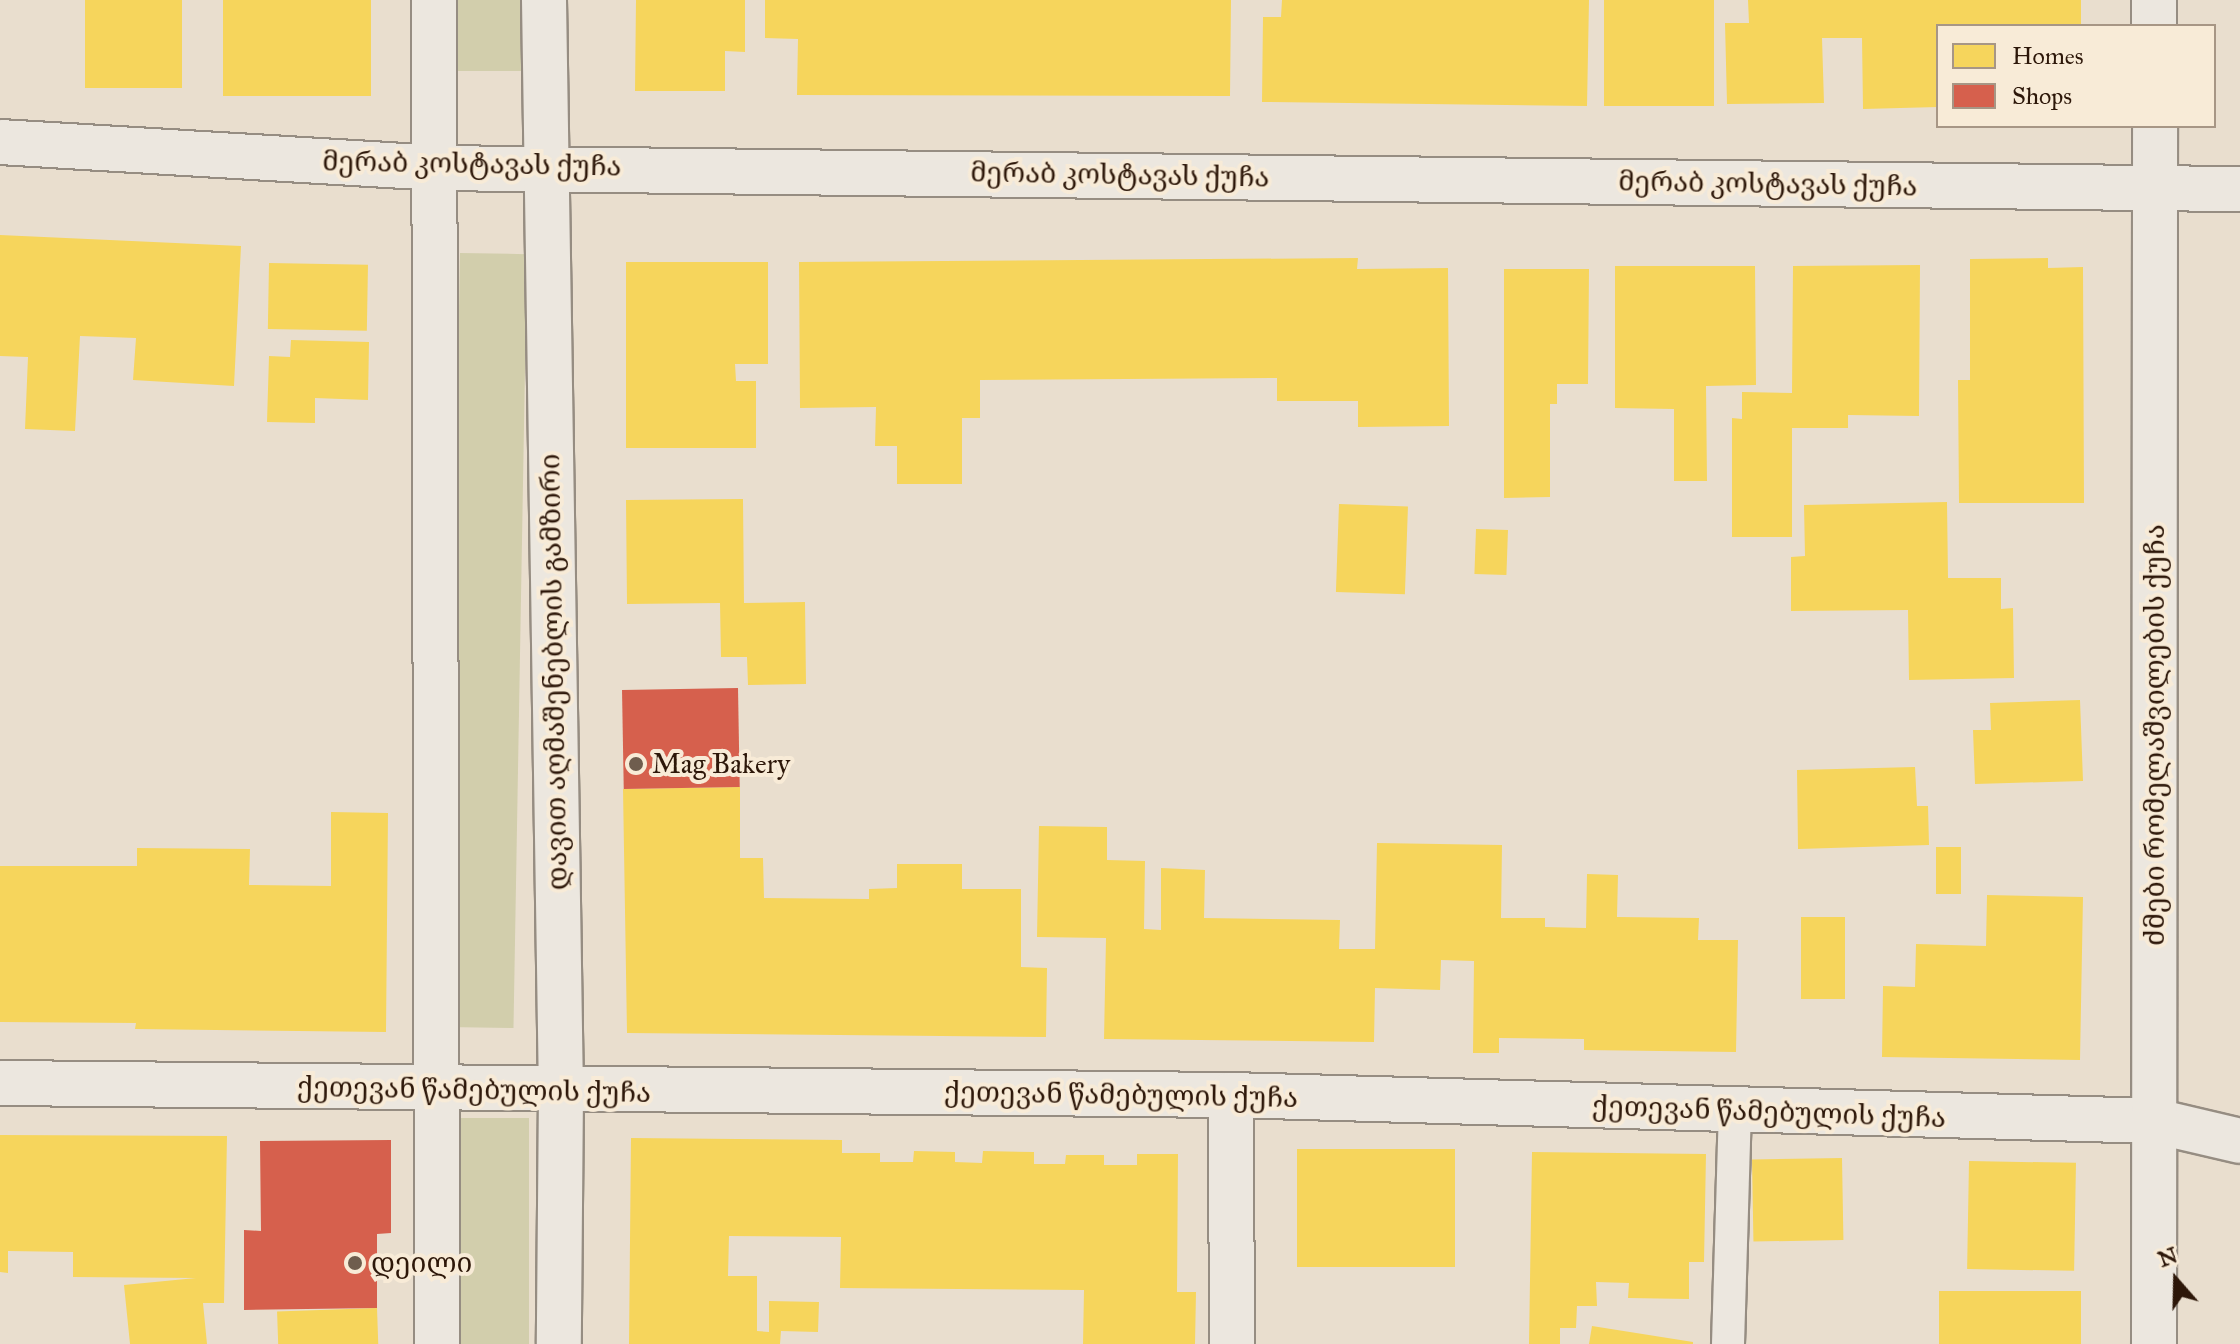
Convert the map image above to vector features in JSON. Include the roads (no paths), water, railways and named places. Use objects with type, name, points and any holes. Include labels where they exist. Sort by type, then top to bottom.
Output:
[{"type":"street","points":[[434,0],[441,1090],[437,1344]]},
{"type":"street","name":"დავით აღმაშენებლის გამზირი","points":[[544,0],[561,1091],[559,1344]]},
{"type":"street","points":[[2154,0],[2154,24]]},
{"type":"street","name":"ძმები რომელაშვილების ქუჩა","points":[[2154,1344],[2155,128]]},
{"type":"street","name":"მერაბ კოსტავას ქუჩა","points":[[0,142],[435,168],[545,166],[2240,189]]},
{"type":"street","name":"ქეთევან წამებულის ქუჩა","points":[[0,1083],[441,1090],[1231,1095],[2155,1121],[2240,1141]]},
{"type":"street","points":[[1231,1095],[1232,1344]]},
{"type":"lane","points":[[1728,1344],[1735,1111]]},
{"type":"place","name":"Mag Bakery","points":[[636,764]]},
{"type":"place","name":"დეილი","points":[[355,1263]]}]
